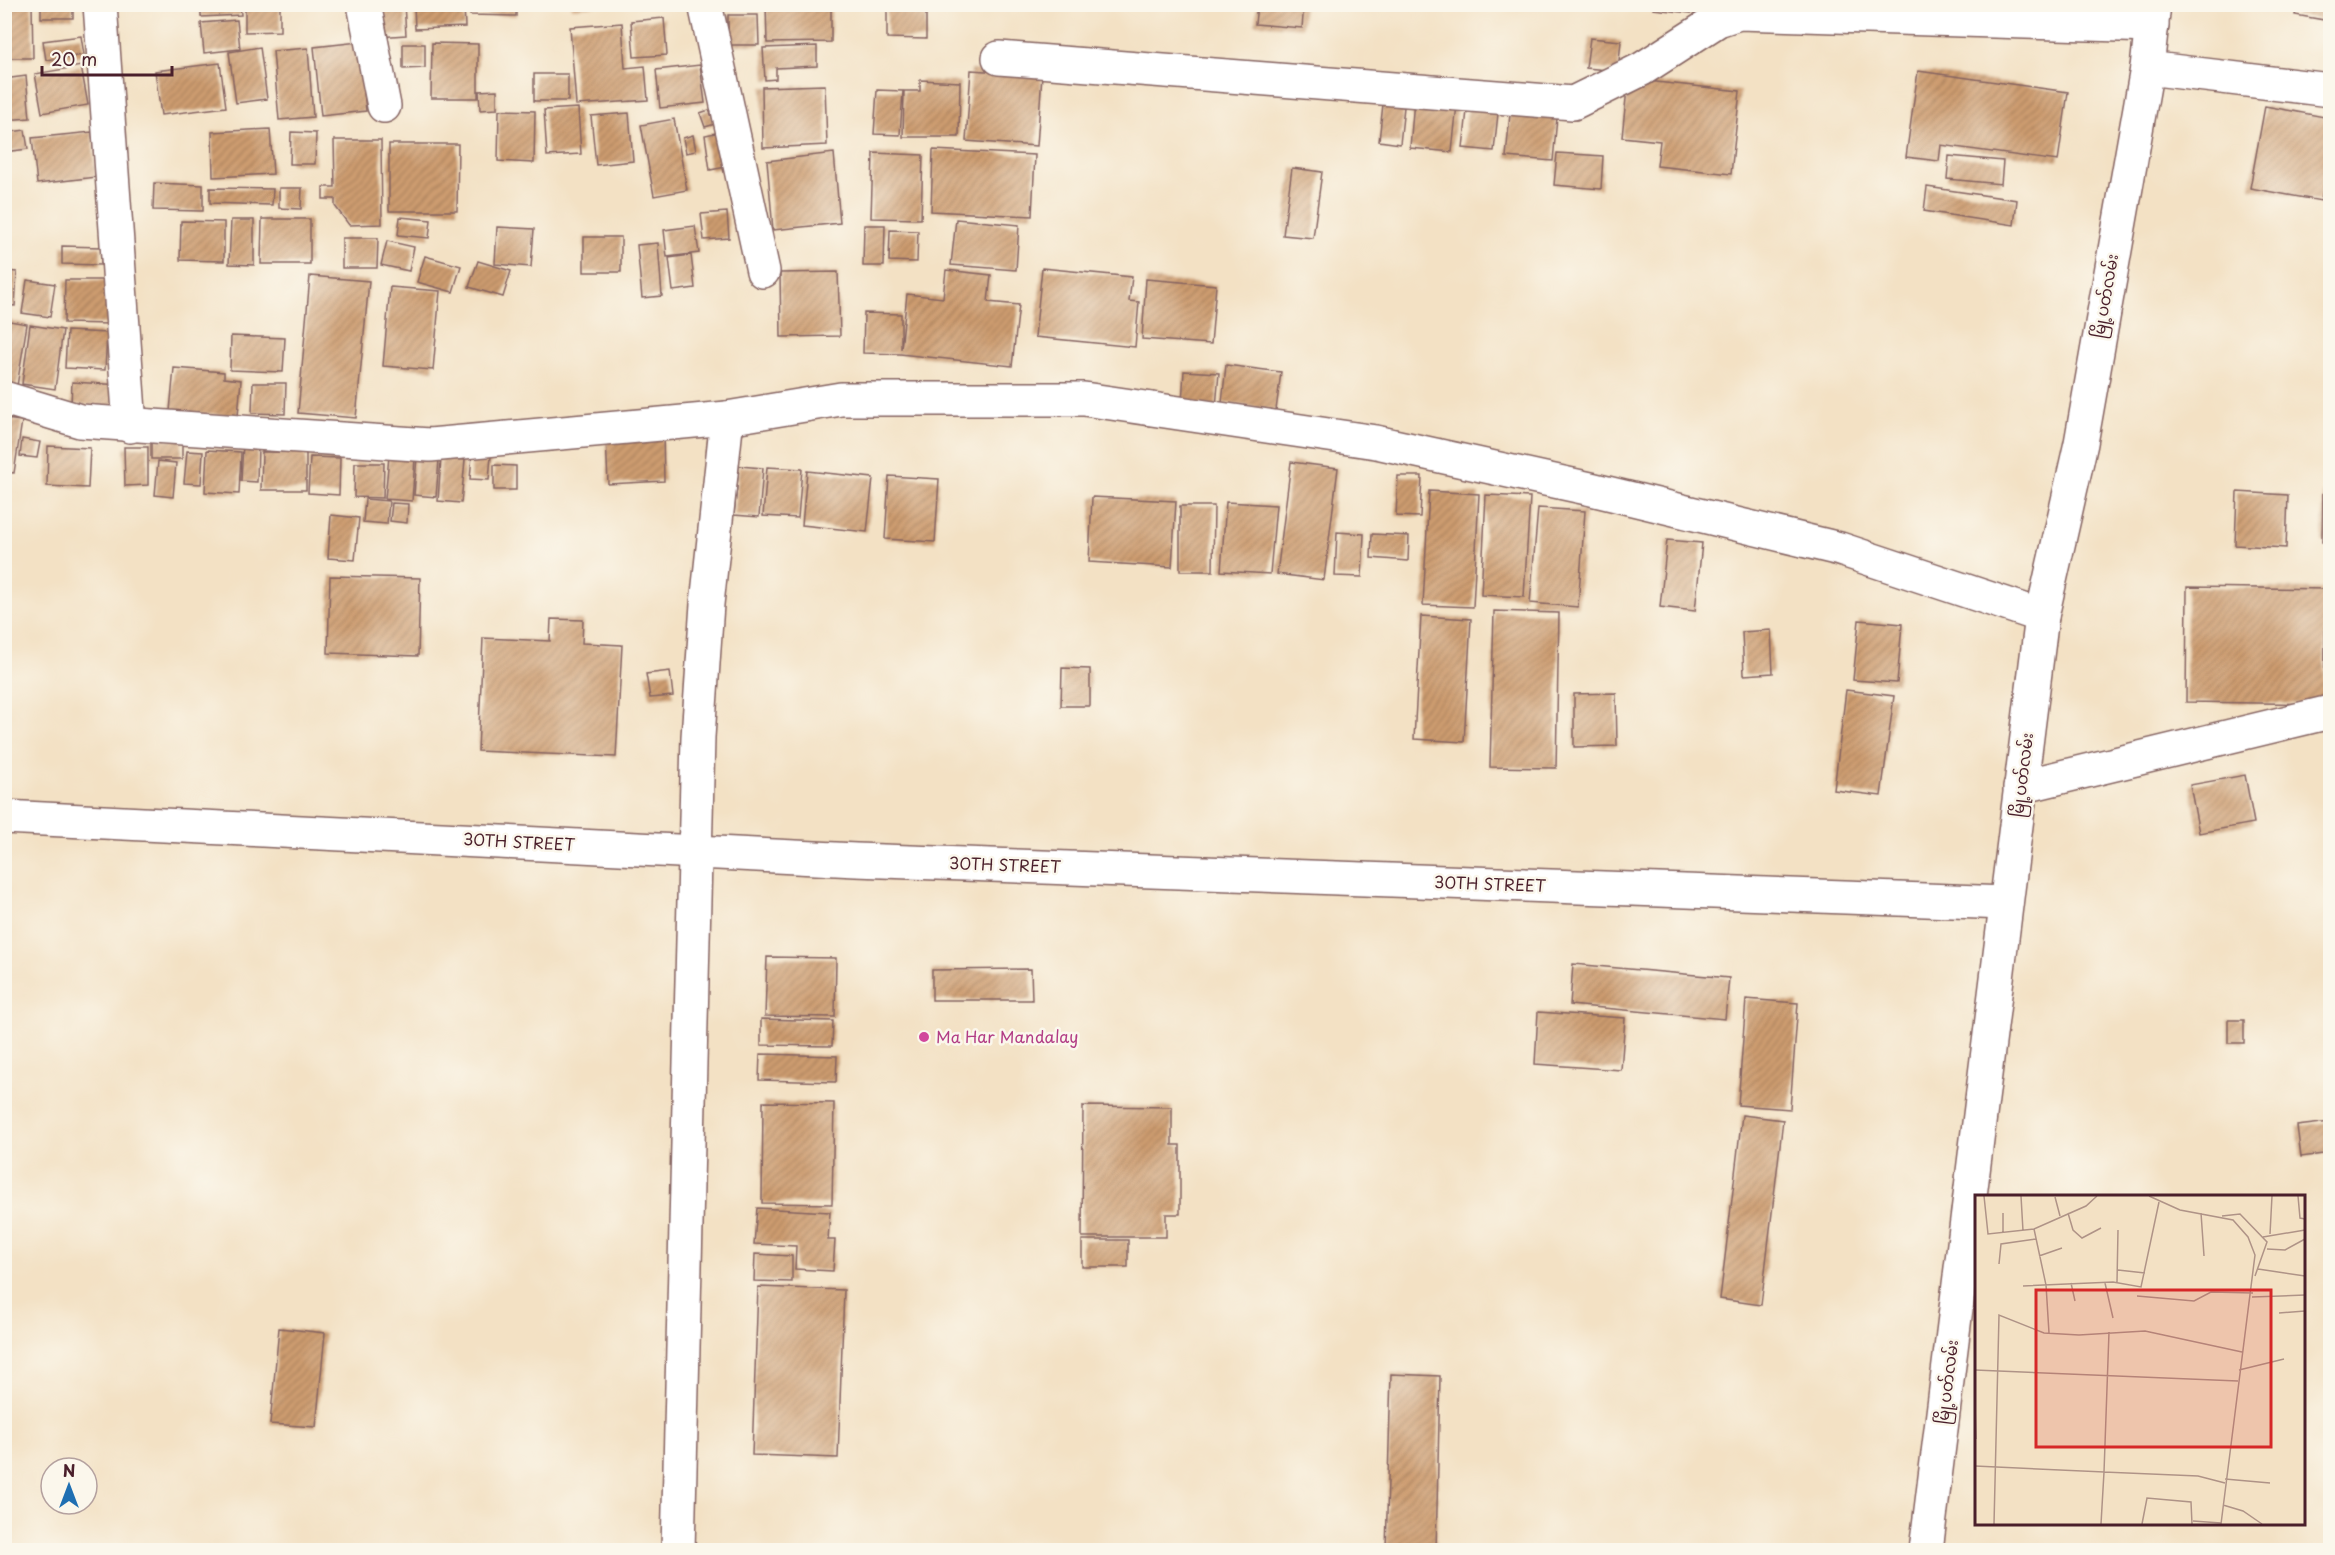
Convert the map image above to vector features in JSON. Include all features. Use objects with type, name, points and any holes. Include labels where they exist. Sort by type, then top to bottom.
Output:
[{"type":"street","points":[[100,4],[130,426]]},
{"type":"street","points":[[364,4],[384,106]]},
{"type":"street","points":[[705,4],[763,271]]},
{"type":"street","points":[[999,58],[1573,103],[1642,69],[1718,20],[1739,13],[2153,15]]},
{"type":"street","name":"မြို့ပတ်လမ်း","points":[[1926,1551],[2042,616],[2081,443],[2147,68],[2153,15]]},
{"type":"street","points":[[2147,68],[2331,90]]},
{"type":"street","points":[[4,398],[47,413],[80,421],[430,445],[727,418],[841,399],[1083,399],[1364,440],[1591,489],[1840,549],[2042,616]]},
{"type":"street","points":[[678,1551],[698,737],[707,604],[727,418]]},
{"type":"street","points":[[2020,787],[2331,712]]},
{"type":"street","name":"30TH STREET","points":[[4,816],[856,860],[2006,903]]},
{"type":"building","points":[[4,4],[32,4],[33,58],[4,58]]},
{"type":"building","points":[[41,4],[73,4],[73,18],[41,18]]},
{"type":"building","points":[[201,4],[240,4],[241,15],[201,17]]},
{"type":"building","points":[[245,4],[280,4],[280,31],[245,32]]},
{"type":"building","points":[[376,4],[404,4],[406,35],[378,37]]},
{"type":"building","points":[[414,4],[464,4],[465,27],[415,29]]},
{"type":"building","points":[[470,4],[516,4],[516,16],[470,15]]},
{"type":"building","points":[[571,4],[596,4],[596,6],[572,8]]},
{"type":"building","points":[[732,4],[763,4],[763,8],[732,8]]},
{"type":"building","points":[[766,4],[831,4],[831,42],[767,43]]},
{"type":"building","points":[[1257,4],[1304,4],[1302,28],[1255,24]]},
{"type":"building","points":[[1653,4],[1711,4],[1710,15],[1653,9]]},
{"type":"building","points":[[2297,4],[2330,4],[2330,21],[2295,15]]},
{"type":"building","points":[[887,9],[926,9],[926,39],[887,38]]},
{"type":"building","points":[[728,15],[758,15],[759,45],[728,45]]},
{"type":"building","points":[[664,18],[667,55],[634,57],[631,21]]},
{"type":"building","points":[[237,20],[240,49],[204,53],[201,23]]},
{"type":"building","points":[[622,23],[625,68],[645,66],[648,100],[576,105],[570,27]]},
{"type":"building","points":[[81,36],[84,55],[46,60],[43,41]]},
{"type":"building","points":[[1590,38],[1621,41],[1618,71],[1586,68]]},
{"type":"building","points":[[359,42],[366,111],[321,116],[314,47]]},
{"type":"building","points":[[432,43],[478,44],[478,98],[431,98]]},
{"type":"building","points":[[403,44],[425,44],[425,68],[403,69]]},
{"type":"building","points":[[817,46],[817,66],[776,68],[776,79],[765,80],[763,48]]},
{"type":"building","points":[[260,47],[267,99],[236,103],[229,52]]},
{"type":"building","points":[[308,48],[313,117],[279,120],[273,51]]},
{"type":"building","points":[[220,63],[226,107],[161,115],[155,71]]},
{"type":"building","points":[[700,65],[705,103],[660,108],[656,70]]},
{"type":"building","points":[[81,66],[88,105],[42,113],[35,74]]},
{"type":"building","points":[[971,70],[1042,75],[1037,146],[966,141]]},
{"type":"building","points":[[1918,71],[2068,92],[2058,161],[1941,145],[1939,161],[1906,157]]},
{"type":"building","points":[[534,74],[568,74],[568,101],[534,101]]},
{"type":"building","points":[[26,76],[30,118],[4,120],[4,79]]},
{"type":"building","points":[[1628,79],[1740,91],[1731,174],[1657,166],[1660,141],[1622,137]]},
{"type":"building","points":[[920,80],[960,82],[959,137],[903,137],[904,91],[920,91]]},
{"type":"building","points":[[825,85],[827,145],[763,148],[762,87]]},
{"type":"building","points":[[497,90],[497,109],[480,110],[479,91]]},
{"type":"building","points":[[877,90],[903,91],[900,135],[874,134]]},
{"type":"building","points":[[1414,100],[1457,104],[1452,152],[1410,148]]},
{"type":"building","points":[[1468,101],[1499,104],[1494,151],[1463,148]]},
{"type":"building","points":[[1511,103],[1558,107],[1553,161],[1506,157]]},
{"type":"building","points":[[1383,104],[1404,107],[1400,144],[1379,141]]},
{"type":"building","points":[[2265,106],[2330,118],[2330,149],[2321,201],[2250,188]]},
{"type":"building","points":[[578,108],[581,154],[547,156],[544,110]]},
{"type":"building","points":[[499,110],[535,111],[534,163],[498,161]]},
{"type":"building","points":[[709,110],[715,124],[705,127],[700,113]]},
{"type":"building","points":[[629,113],[633,161],[596,165],[591,116]]},
{"type":"building","points":[[674,119],[687,190],[654,196],[641,125]]},
{"type":"building","points":[[270,129],[273,174],[213,177],[212,132]]},
{"type":"building","points":[[25,130],[28,149],[4,152],[4,133]]},
{"type":"building","points":[[92,132],[96,177],[37,184],[32,138]]},
{"type":"building","points":[[291,132],[316,133],[315,164],[290,164]]},
{"type":"building","points":[[721,132],[726,167],[710,170],[705,135]]},
{"type":"building","points":[[693,135],[696,151],[686,153],[683,138]]},
{"type":"building","points":[[334,140],[381,140],[382,224],[349,225],[335,206],[335,199],[323,199],[323,187],[335,187]]},
{"type":"building","points":[[389,144],[458,144],[457,211],[389,211]]},
{"type":"building","points":[[933,150],[1035,155],[1032,216],[931,211]]},
{"type":"building","points":[[834,153],[840,223],[773,230],[767,161]]},
{"type":"building","points":[[873,153],[923,155],[921,219],[871,218]]},
{"type":"building","points":[[1557,153],[1603,156],[1601,189],[1554,185]]},
{"type":"building","points":[[1949,156],[2003,161],[2001,184],[1947,179]]},
{"type":"building","points":[[1292,168],[1322,172],[1313,238],[1283,235]]},
{"type":"building","points":[[154,183],[203,185],[203,211],[153,210]]},
{"type":"building","points":[[1927,187],[2017,200],[2014,225],[1924,211]]},
{"type":"building","points":[[210,188],[273,189],[272,205],[210,203]]},
{"type":"building","points":[[279,188],[302,188],[301,209],[279,208]]},
{"type":"building","points":[[727,212],[729,238],[704,240],[701,214]]},
{"type":"building","points":[[400,217],[431,220],[429,238],[398,235]]},
{"type":"building","points":[[262,219],[310,219],[310,264],[261,264]]},
{"type":"building","points":[[956,219],[1019,225],[1016,270],[951,265]]},
{"type":"building","points":[[231,220],[254,220],[254,265],[229,264]]},
{"type":"building","points":[[181,221],[224,222],[224,261],[180,260]]},
{"type":"building","points":[[864,225],[885,225],[884,266],[863,266]]},
{"type":"building","points":[[695,226],[699,253],[667,257],[664,230]]},
{"type":"building","points":[[497,227],[534,229],[531,267],[495,264]]},
{"type":"building","points":[[890,230],[918,231],[917,262],[889,261]]},
{"type":"building","points":[[584,237],[621,237],[621,272],[584,272]]},
{"type":"building","points":[[342,238],[378,238],[377,268],[342,268]]},
{"type":"building","points":[[387,241],[414,247],[409,271],[381,265]]},
{"type":"building","points":[[658,243],[662,296],[642,298],[637,245]]},
{"type":"building","points":[[62,246],[101,247],[101,265],[62,264]]},
{"type":"building","points":[[691,255],[695,288],[673,291],[669,258]]},
{"type":"building","points":[[425,256],[461,266],[453,292],[417,282]]},
{"type":"building","points":[[478,261],[511,271],[503,297],[469,287]]},
{"type":"building","points":[[1042,268],[1132,277],[1129,301],[1139,302],[1135,347],[1035,337]]},
{"type":"building","points":[[946,270],[991,275],[988,302],[1019,305],[1012,366],[900,354],[863,353],[864,313],[901,314],[901,349],[907,294],[943,298]]},
{"type":"building","points":[[4,271],[17,272],[15,306],[4,305]]},
{"type":"building","points":[[838,272],[840,336],[781,337],[780,273]]},
{"type":"building","points":[[310,276],[369,281],[356,418],[298,413]]},
{"type":"building","points":[[1146,279],[1216,285],[1211,344],[1142,339]]},
{"type":"building","points":[[27,280],[55,284],[50,317],[22,313]]},
{"type":"building","points":[[65,280],[112,280],[111,324],[64,323]]},
{"type":"building","points":[[390,287],[440,291],[433,370],[383,366]]},
{"type":"building","points":[[4,320],[27,324],[17,386],[4,384]]},
{"type":"building","points":[[30,325],[63,330],[55,389],[22,384]]},
{"type":"building","points":[[67,331],[107,333],[105,370],[65,368]]},
{"type":"building","points":[[231,336],[285,338],[283,372],[230,370]]},
{"type":"building","points":[[1226,365],[1281,372],[1276,410],[1222,403]]},
{"type":"building","points":[[174,368],[224,372],[224,378],[241,380],[238,416],[170,411]]},
{"type":"building","points":[[1184,371],[1219,373],[1216,407],[1182,404]]},
{"type":"building","points":[[72,382],[122,385],[120,407],[71,404]]},
{"type":"building","points":[[253,383],[286,383],[285,414],[252,413]]},
{"type":"building","points":[[4,419],[22,421],[14,473],[4,472]]},
{"type":"building","points":[[663,433],[664,481],[608,484],[606,435]]},
{"type":"building","points":[[22,439],[40,442],[37,458],[20,456]]},
{"type":"building","points":[[151,439],[182,439],[182,459],[151,459]]},
{"type":"building","points":[[243,445],[258,446],[257,482],[241,481]]},
{"type":"building","points":[[48,446],[90,448],[88,488],[47,486]]},
{"type":"building","points":[[124,447],[148,447],[148,485],[125,486]]},
{"type":"building","points":[[306,447],[306,490],[261,490],[262,452],[287,452]]},
{"type":"building","points":[[207,450],[241,452],[239,494],[205,492]]},
{"type":"building","points":[[187,451],[203,452],[201,484],[184,483]]},
{"type":"building","points":[[472,455],[491,456],[489,480],[470,479]]},
{"type":"building","points":[[389,456],[415,458],[412,501],[385,499]]},
{"type":"building","points":[[310,457],[340,458],[339,495],[308,493]]},
{"type":"building","points":[[417,457],[439,459],[436,497],[414,495]]},
{"type":"building","points":[[441,458],[465,460],[461,503],[438,501]]},
{"type":"building","points":[[158,461],[176,463],[173,497],[155,495]]},
{"type":"building","points":[[1291,462],[1338,468],[1324,580],[1277,574]]},
{"type":"building","points":[[355,463],[384,463],[383,498],[354,497]]},
{"type":"building","points":[[494,465],[516,466],[516,490],[494,490]]},
{"type":"building","points":[[739,466],[763,468],[759,517],[734,515]]},
{"type":"building","points":[[767,467],[802,469],[798,518],[763,516]]},
{"type":"building","points":[[807,471],[873,478],[867,532],[802,525]]},
{"type":"building","points":[[889,476],[939,479],[935,542],[885,539]]},
{"type":"building","points":[[1398,476],[1422,476],[1420,517],[1396,516]]},
{"type":"building","points":[[1429,491],[1479,494],[1473,607],[1423,605]]},
{"type":"building","points":[[2237,492],[2288,495],[2286,548],[2235,545]]},
{"type":"building","points":[[2323,493],[2330,493],[2330,542],[2322,542]]},
{"type":"building","points":[[1486,495],[1530,497],[1524,597],[1481,595]]},
{"type":"building","points":[[1092,497],[1176,501],[1172,567],[1089,562]]},
{"type":"building","points":[[365,499],[389,501],[387,524],[363,522]]},
{"type":"building","points":[[1226,502],[1276,505],[1270,574],[1221,571]]},
{"type":"building","points":[[392,503],[408,504],[407,523],[390,521]]},
{"type":"building","points":[[1180,506],[1214,506],[1213,571],[1180,571]]},
{"type":"building","points":[[1538,508],[1585,511],[1578,607],[1530,603]]},
{"type":"building","points":[[331,515],[359,518],[355,560],[328,558]]},
{"type":"building","points":[[1337,532],[1364,534],[1362,577],[1335,576]]},
{"type":"building","points":[[1372,534],[1409,536],[1408,561],[1371,558]]},
{"type":"building","points":[[1667,540],[1702,543],[1695,611],[1660,607]]},
{"type":"building","points":[[330,576],[420,578],[418,656],[328,653]]},
{"type":"building","points":[[2187,587],[2326,589],[2324,704],[2186,702]]},
{"type":"building","points":[[1494,611],[1559,613],[1556,768],[1490,767]]},
{"type":"building","points":[[1421,616],[1471,619],[1464,742],[1414,739]]},
{"type":"building","points":[[551,619],[583,620],[582,643],[622,645],[616,757],[478,751],[483,638],[550,641]]},
{"type":"building","points":[[1859,620],[1902,624],[1897,683],[1853,680]]},
{"type":"building","points":[[1771,630],[1773,673],[1744,675],[1742,632]]},
{"type":"building","points":[[1062,668],[1090,669],[1090,706],[1061,706]]},
{"type":"building","points":[[670,671],[673,696],[650,698],[646,674]]},
{"type":"building","points":[[1846,690],[1894,696],[1881,796],[1834,790]]},
{"type":"building","points":[[1616,693],[1617,746],[1574,747],[1574,694]]},
{"type":"building","points":[[2245,775],[2254,823],[2199,833],[2190,785]]},
{"type":"building","points":[[767,957],[836,958],[835,1017],[765,1016]]},
{"type":"building","points":[[1573,964],[1729,978],[1725,1019],[1570,1005]]},
{"type":"building","points":[[1031,969],[1032,1000],[932,1000],[932,970]]},
{"type":"building","points":[[1746,999],[1798,1003],[1790,1109],[1738,1105]]},
{"type":"building","points":[[1538,1012],[1625,1018],[1621,1070],[1535,1064]]},
{"type":"building","points":[[761,1019],[833,1021],[832,1046],[761,1045]]},
{"type":"building","points":[[2228,1020],[2244,1020],[2244,1043],[2228,1043]]},
{"type":"building","points":[[760,1054],[837,1056],[836,1082],[759,1080]]},
{"type":"building","points":[[763,1102],[834,1103],[832,1204],[762,1203]]},
{"type":"building","points":[[1083,1106],[1172,1107],[1172,1145],[1180,1145],[1180,1214],[1166,1214],[1166,1237],[1082,1237]]},
{"type":"building","points":[[1742,1115],[1783,1120],[1761,1305],[1720,1299]]},
{"type":"building","points":[[2330,1122],[2330,1153],[2301,1157],[2297,1126]]},
{"type":"building","points":[[757,1208],[830,1212],[828,1240],[835,1240],[833,1271],[795,1269],[796,1246],[754,1244]]},
{"type":"building","points":[[1082,1240],[1128,1240],[1128,1267],[1082,1267]]},
{"type":"building","points":[[755,1254],[792,1256],[792,1282],[754,1281]]},
{"type":"building","points":[[758,1287],[844,1290],[838,1458],[752,1455]]},
{"type":"building","points":[[279,1328],[325,1333],[316,1427],[270,1424]]},
{"type":"building","points":[[1391,1374],[1440,1376],[1436,1550],[1386,1550]]},
{"type":"place","name":"Ma Har Mandalay","points":[[924,1037]]}]
